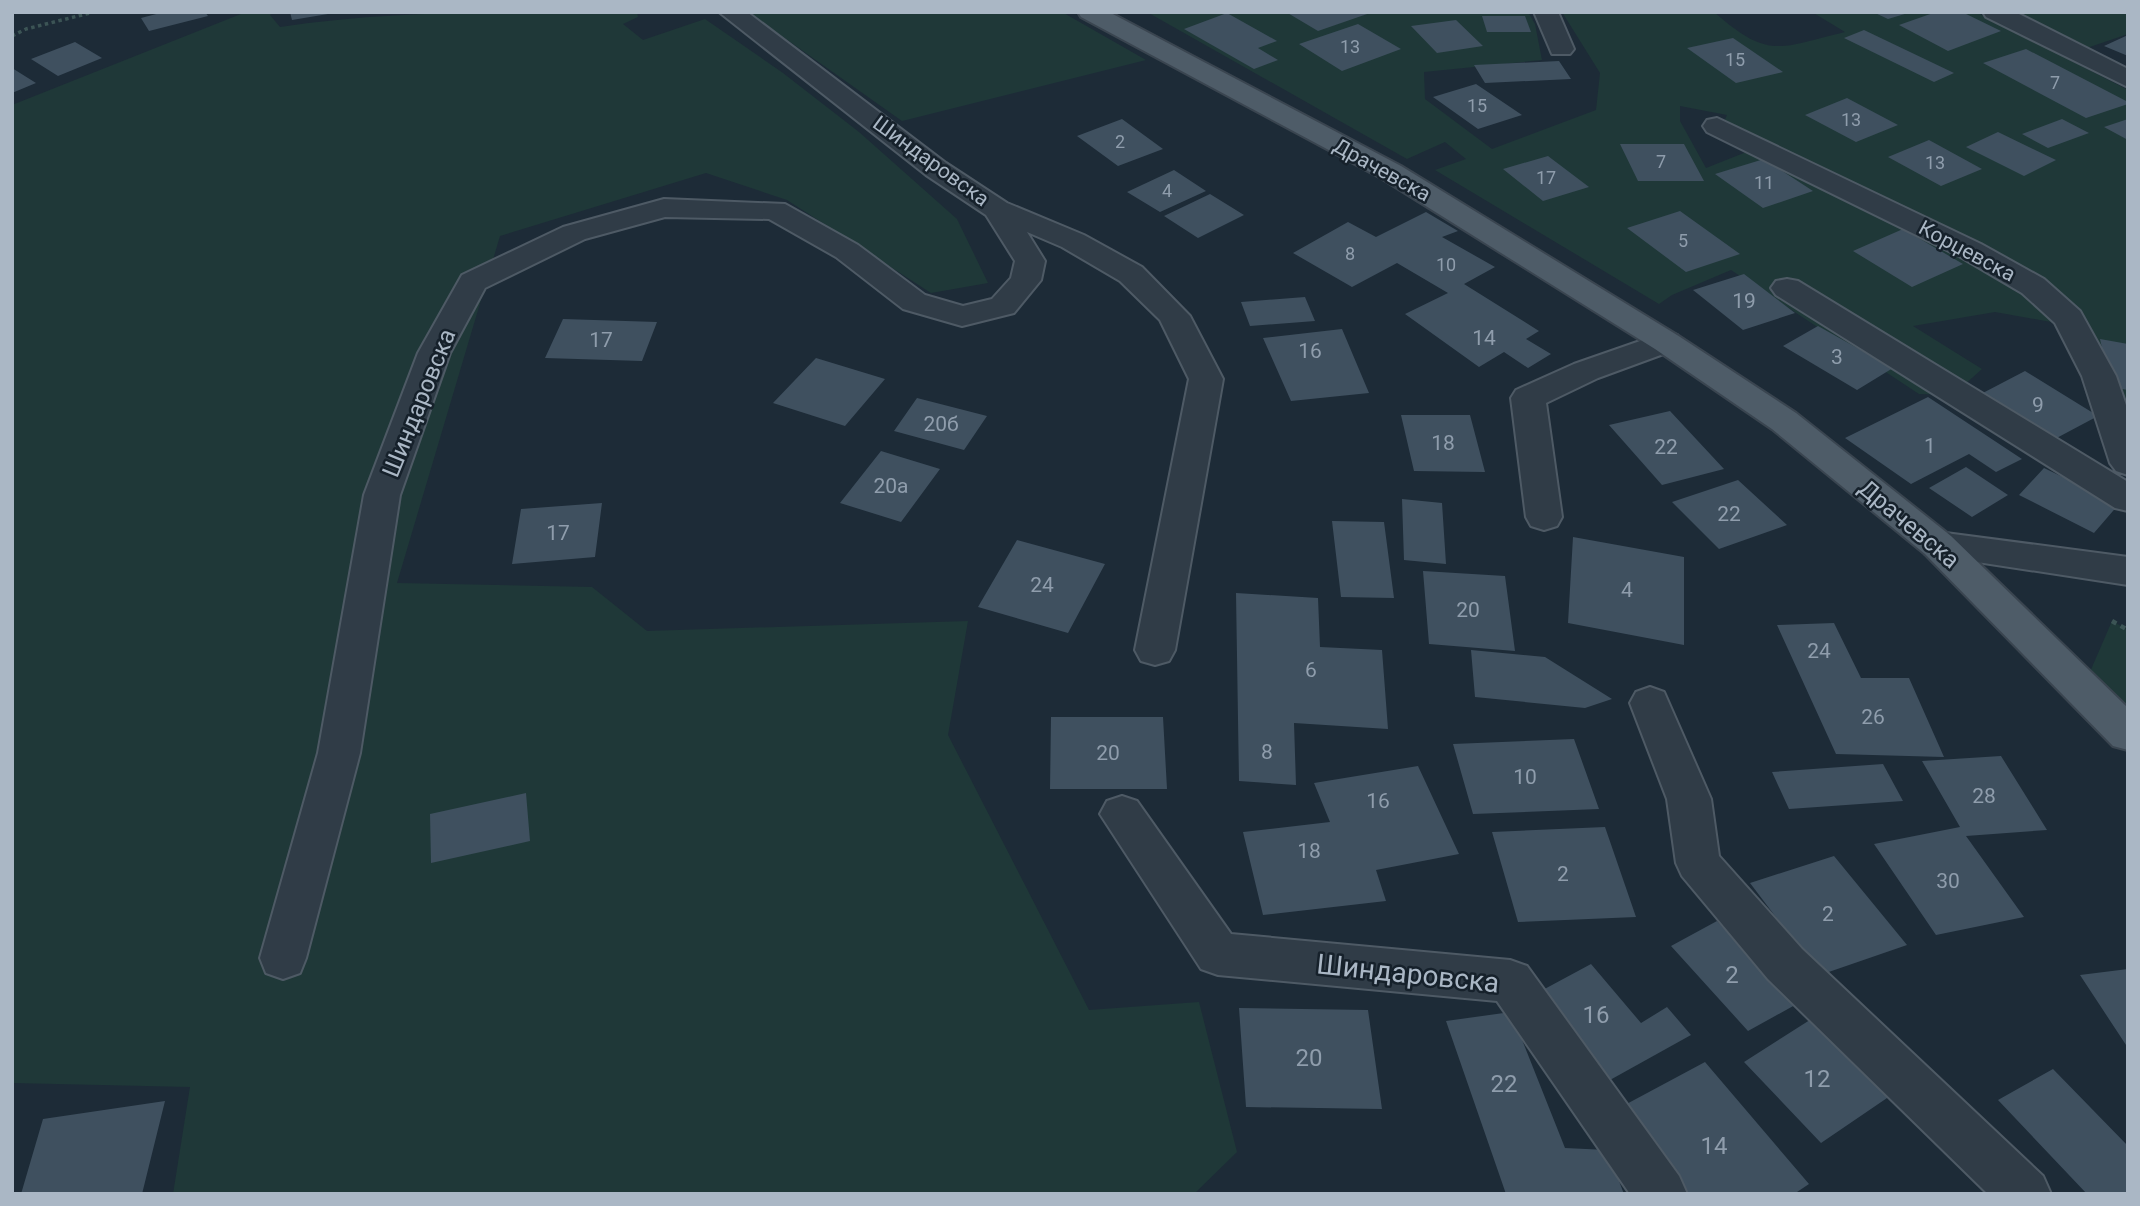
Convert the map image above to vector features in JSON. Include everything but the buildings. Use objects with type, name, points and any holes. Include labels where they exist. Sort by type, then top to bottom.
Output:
[{"type":"main road","name":"Драчевска","points":[[1090,12],[1391,172],[1666,342],[1784,421],[1938,545],[2128,734]]},
{"type":"street","name":"Шиндаровска","points":[[731,12],[936,169],[997,209],[1073,241],[1131,274],[1174,316],[1206,379],[1154,650]]},
{"type":"street","points":[[1546,12],[1561,49]]},
{"type":"street","points":[[1995,12],[2128,79]]},
{"type":"street","name":"Корџевска","points":[[1717,126],[1970,250],[2033,286],[2068,317],[2099,376],[2128,463]]},
{"type":"street","name":"Шиндаровска","points":[[283,958],[339,753],[382,495],[434,353],[473,282],[574,233],[664,208],[775,210],[848,251],[914,302],[962,316],[1003,306],[1026,280],[1030,261],[997,209]]},
{"type":"street","points":[[1787,288],[2128,499]]},
{"type":"street","points":[[1544,517],[1528,398],[1586,371],[1666,342]]},
{"type":"street","points":[[1938,545],[2128,571]]},
{"type":"street","points":[[1650,703],[1689,799],[1698,863],[1785,964],[2025,1194]]},
{"type":"street","name":"Шиндаровска","points":[[1122,814],[1218,954],[1510,981],[1661,1194]]},
{"type":"path","points":[[12,36],[26,29],[94,12]]},
{"type":"path","points":[[2112,621],[2128,630]]},
{"type":"green space","points":[[246,12],[273,12],[270,15],[280,27],[413,14],[637,12],[638,17],[623,24],[643,40],[705,19],[783,73],[859,132],[957,219],[988,283],[931,293],[787,200],[706,173],[500,236],[397,583],[592,587],[647,631],[968,621],[948,735],[1089,1010],[1199,1002],[1237,1152],[1194,1194],[173,1194],[190,1087],[12,1083],[12,105]]},
{"type":"green space","points":[[748,12],[1062,12],[1146,60],[902,121]]},
{"type":"green space","points":[[1147,12],[1528,12],[1535,24],[1542,60],[1424,72],[1425,99],[1492,149],[1596,110],[1600,73],[1562,12],[1714,12],[1748,38],[1775,46],[1845,32],[1812,12],[1976,12],[2128,90],[2128,433],[2087,321],[1990,247],[1955,256],[2047,303],[2051,322],[1995,312],[1913,326],[1982,369],[1953,395],[1919,394],[1731,270],[1672,295],[1659,304],[1435,170],[1466,159],[1445,142],[1407,159]],"holes":[[[1680,106],[1727,115],[1720,130],[1754,149],[1706,168],[1680,121]]]},
{"type":"green space","points":[[2008,12],[2128,12],[2128,34],[2081,50]]},
{"type":"green space","points":[[2112,621],[2128,630],[2128,734],[2083,688]]}]
